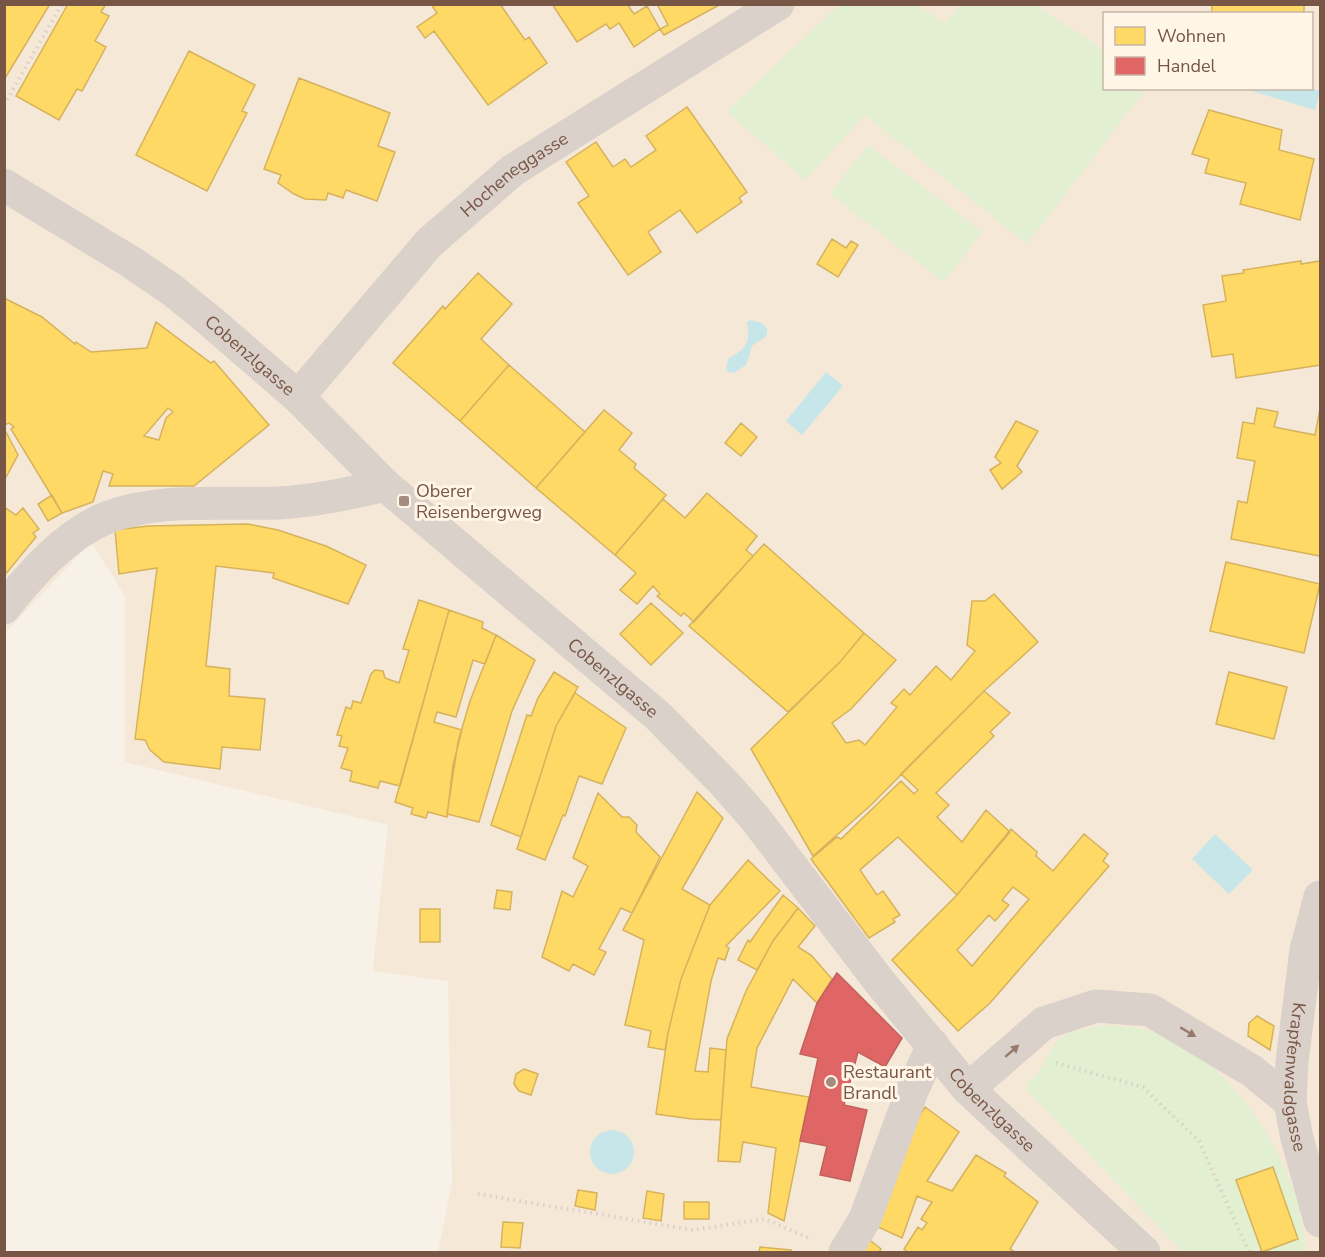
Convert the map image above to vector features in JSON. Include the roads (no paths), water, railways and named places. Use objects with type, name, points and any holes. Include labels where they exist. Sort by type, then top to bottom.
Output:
[{"type":"street","name":"Hocheneggasse","points":[[298,397],[429,243],[513,170],[778,4]]},
{"type":"street","name":"Cobenzlgasse","points":[[4,186],[131,262],[172,290],[209,320],[298,397],[385,485],[658,717],[724,783],[754,818],[879,981],[968,1089],[1139,1251]]},
{"type":"street","points":[[4,608],[51,556],[79,533],[106,519],[138,509],[173,505],[318,500],[385,485]]},
{"type":"street","name":"Krapfenwaldgasse","points":[[1320,897],[1306,950],[1292,1062],[1290,1102],[1297,1138],[1320,1221]]},
{"type":"street","points":[[968,1089],[1044,1023],[1095,1006],[1150,1010],[1251,1071],[1290,1102]]},
{"type":"street","points":[[845,1252],[865,1220],[912,1091],[933,1045]]},
{"type":"water","points":[[1313,89],[1320,91],[1315,110],[1248,90]]},
{"type":"water","points":[[751,320],[762,323],[767,328],[766,335],[752,346],[746,365],[734,373],[728,372],[726,369],[728,359],[746,345],[747,322]]},
{"type":"water","points":[[826,372],[843,386],[802,435],[786,421]]},
{"type":"water","points":[[1215,834],[1253,870],[1229,894],[1192,859]]},
{"type":"water","points":[[612,1130],[621,1131],[628,1136],[633,1143],[633,1161],[628,1168],[621,1173],[612,1174],[603,1173],[596,1168],[591,1161],[590,1152],[591,1143],[596,1136],[603,1131]]},
{"type":"place","name":"Oberer Reisenbergweg","points":[[404,501]]},
{"type":"place","name":"Restaurant Brandl","points":[[831,1082]]}]
